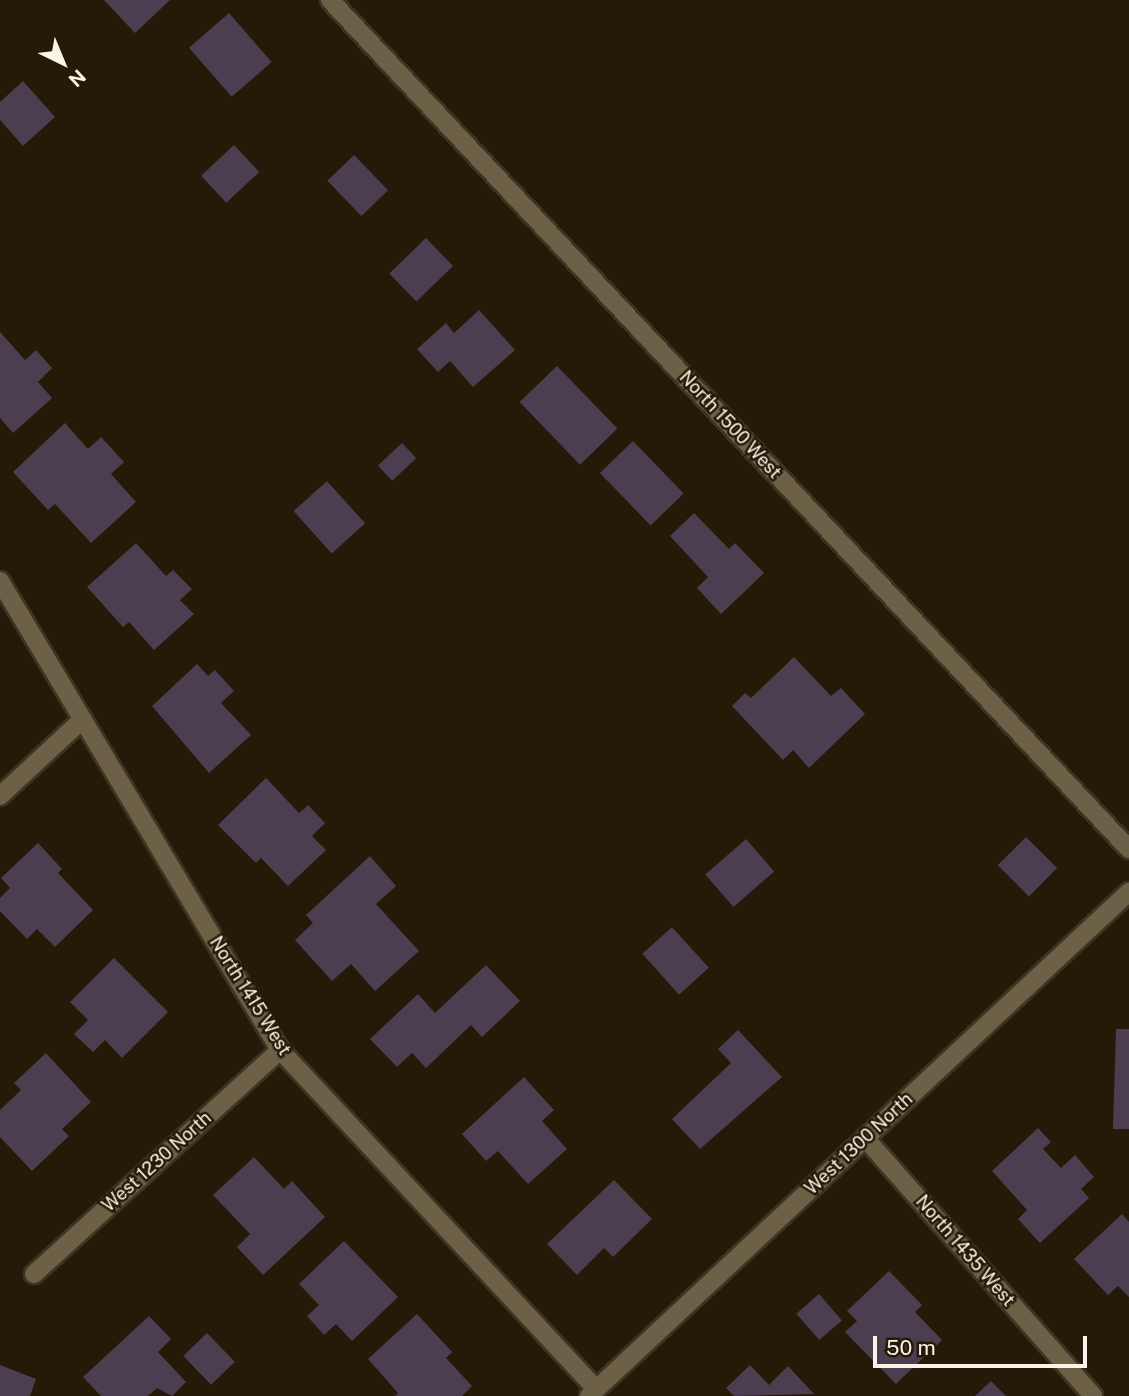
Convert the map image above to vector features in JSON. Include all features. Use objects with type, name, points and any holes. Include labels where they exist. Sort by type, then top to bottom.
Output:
[{"type":"street","name":"North 1500 West","points":[[330,0],[1129,849]]},
{"type":"street","name":"North 1415 West","points":[[0,581],[280,1049],[593,1392]]},
{"type":"street","points":[[0,796],[83,719]]},
{"type":"street","name":"West 1300 North","points":[[593,1392],[1129,892]]},
{"type":"street","name":"West 1230 North","points":[[34,1274],[280,1049]]},
{"type":"street","name":"North 1435 West","points":[[865,1138],[1093,1396]]},
{"type":"building","points":[[104,0],[170,0],[135,33]]},
{"type":"building","points":[[229,13],[272,62],[232,97],[189,48]]},
{"type":"building","points":[[23,81],[55,117],[23,146],[0,120],[0,102]]},
{"type":"building","points":[[234,145],[259,172],[226,203],[201,176]]},
{"type":"building","points":[[354,155],[388,190],[361,216],[327,181]]},
{"type":"building","points":[[426,238],[453,266],[416,301],[389,273]]},
{"type":"building","points":[[479,310],[515,350],[473,387],[450,361],[438,372],[417,349],[446,323],[454,333]]},
{"type":"building","points":[[0,332],[25,360],[36,350],[52,368],[38,382],[52,398],[13,433],[0,418]]},
{"type":"building","points":[[557,366],[617,429],[580,465],[520,402]]},
{"type":"building","points":[[65,423],[88,449],[101,437],[124,462],[111,474],[136,502],[91,543],[55,504],[48,510],[13,472]]},
{"type":"building","points":[[633,441],[684,494],[651,525],[600,473]]},
{"type":"building","points":[[402,443],[416,458],[392,481],[378,466]]},
{"type":"building","points":[[327,481],[365,523],[332,553],[294,511]]},
{"type":"building","points":[[694,513],[729,549],[735,543],[764,573],[721,614],[697,588],[708,577],[670,536]]},
{"type":"building","points":[[136,543],[166,576],[173,570],[192,589],[180,600],[194,614],[154,650],[129,622],[123,627],[87,587]]},
{"type":"building","points":[[794,657],[831,696],[841,688],[865,714],[809,768],[793,750],[783,760],[732,706],[745,693],[751,698]]},
{"type":"building","points":[[197,664],[208,676],[215,670],[234,691],[221,703],[251,735],[209,773],[152,706]]},
{"type":"building","points":[[266,778],[299,813],[308,805],[325,823],[312,836],[326,850],[288,886],[261,858],[256,863],[218,825]]},
{"type":"building","points":[[1026,837],[1057,868],[1029,896],[998,865]]},
{"type":"building","points":[[746,839],[774,871],[733,907],[705,874]]},
{"type":"building","points":[[38,843],[62,869],[58,873],[93,910],[55,947],[37,929],[27,939],[0,911],[0,898],[10,888],[1,878]]},
{"type":"building","points":[[370,856],[396,886],[376,904],[419,951],[375,991],[351,964],[332,981],[295,940],[313,923],[306,915]]},
{"type":"building","points":[[672,927],[709,968],[679,995],[642,954]]},
{"type":"building","points":[[114,958],[168,1012],[122,1058],[105,1040],[93,1052],[74,1034],[88,1020],[70,1002]]},
{"type":"building","points":[[486,965],[520,1001],[482,1037],[471,1025],[426,1068],[412,1053],[397,1067],[370,1039],[418,994],[435,1013]]},
{"type":"building","points":[[1116,1029],[1129,1029],[1129,1129],[1113,1129]]},
{"type":"building","points":[[738,1030],[782,1077],[700,1149],[672,1119],[731,1063],[718,1049]]},
{"type":"building","points":[[46,1053],[91,1102],[62,1129],[69,1136],[32,1171],[0,1137],[0,1110],[21,1090],[14,1083]]},
{"type":"building","points":[[524,1077],[554,1110],[542,1121],[567,1149],[528,1184],[498,1151],[486,1161],[462,1134]]},
{"type":"building","points":[[1038,1128],[1051,1142],[1043,1149],[1061,1168],[1075,1155],[1094,1177],[1081,1189],[1089,1198],[1040,1243],[1018,1219],[1027,1210],[992,1171]]},
{"type":"building","points":[[254,1157],[284,1189],[292,1181],[325,1217],[263,1275],[237,1247],[250,1234],[213,1195]]},
{"type":"building","points":[[614,1180],[652,1219],[613,1257],[604,1248],[577,1275],[547,1244]]},
{"type":"building","points":[[1122,1214],[1129,1222],[1129,1297],[1118,1286],[1108,1295],[1074,1259]]},
{"type":"building","points":[[344,1241],[398,1297],[352,1341],[336,1324],[324,1335],[307,1316],[319,1305],[299,1284]]},
{"type":"building","points":[[889,1271],[922,1305],[915,1312],[942,1340],[896,1384],[845,1332],[857,1321],[847,1311]]},
{"type":"building","points":[[819,1294],[842,1320],[819,1340],[796,1314]]},
{"type":"building","points":[[417,1314],[452,1352],[446,1358],[472,1386],[462,1396],[395,1396],[398,1393],[368,1359]]},
{"type":"building","points":[[149,1316],[171,1339],[158,1352],[186,1382],[172,1396],[157,1388],[148,1396],[101,1396],[83,1377]]},
{"type":"building","points":[[207,1333],[235,1362],[211,1385],[183,1356]]},
{"type":"building","points":[[0,1365],[36,1379],[30,1396],[0,1396]]},
{"type":"building","points":[[750,1365],[769,1385],[788,1366],[814,1394],[734,1396],[726,1388]]},
{"type":"building","points":[[991,1381],[1006,1396],[975,1396]]}]
